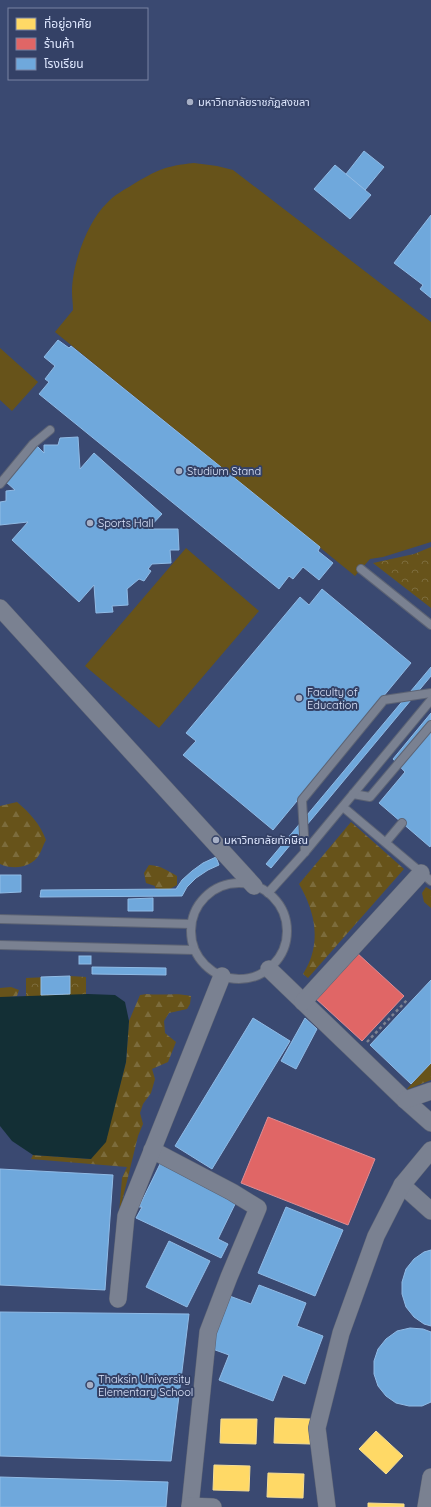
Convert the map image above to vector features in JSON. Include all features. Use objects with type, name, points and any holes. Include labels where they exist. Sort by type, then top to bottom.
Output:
[{"type":"street","points":[[0,608],[261,890]]},
{"type":"street","points":[[302,1002],[426,877]]},
{"type":"street","points":[[269,969],[405,1100],[431,1123]]},
{"type":"street","points":[[118,1299],[126,1216],[222,976]]},
{"type":"street","points":[[405,1100],[431,1091]]},
{"type":"street","points":[[152,1150],[232,1192],[258,1208],[208,1332],[190,1506],[213,1507]]},
{"type":"street","points":[[327,1507],[317,1428],[341,1333],[376,1236],[402,1185],[431,1150]]},
{"type":"street","points":[[402,1185],[431,1211]]},
{"type":"street","points":[[426,1507],[431,1477]]},
{"type":"lane","points":[[0,484],[33,444],[50,430]]},
{"type":"lane","points":[[361,569],[431,625]]},
{"type":"lane","points":[[305,852],[302,800],[384,700],[431,694]]},
{"type":"lane","points":[[261,890],[305,852],[431,700]]},
{"type":"lane","points":[[353,794],[370,797],[431,725]]},
{"type":"lane","points":[[343,807],[426,877]]},
{"type":"lane","points":[[386,842],[402,823]]},
{"type":"lane","points":[[237,883],[261,890],[278,904],[284,917],[287,931],[285,945],[278,958],[269,969],[256,976],[245,979],[233,979],[222,976],[210,970],[201,961],[194,950],[191,937],[191,924],[196,909],[207,896],[221,887],[237,883]]},
{"type":"lane","points":[[0,919],[191,924]]},
{"type":"lane","points":[[0,945],[194,950]]},
{"type":"path","points":[[367,1042],[408,999]]},
{"type":"shaded area","name":"มหาวิทยาลัยทักษิณ","points":[[0,0],[431,0],[431,1507],[0,1507]]},
{"type":"shaded area","points":[[88,994],[115,995],[125,1002],[129,1021],[126,1062],[106,1142],[91,1159],[33,1155],[12,1141],[0,1126],[0,997]]},
{"type":"green space","points":[[194,163],[233,170],[431,322],[431,542],[383,557],[370,559],[355,576],[55,332],[73,310],[73,281],[78,257],[87,232],[100,211],[116,195],[148,176],[168,167]]},
{"type":"green space","points":[[0,348],[38,382],[12,411],[0,400]]},
{"type":"green space","points":[[431,547],[431,608],[373,563],[414,554]]},
{"type":"green space","points":[[186,548],[259,611],[159,728],[85,666]]},
{"type":"green space","points":[[17,802],[34,819],[46,840],[39,855],[31,863],[21,867],[10,867],[0,864],[0,806]]},
{"type":"green space","points":[[351,822],[404,869],[308,978],[303,974],[313,952],[315,940],[313,918],[305,895],[299,884]]},
{"type":"green space","points":[[149,865],[161,867],[177,876],[177,885],[166,891],[155,888],[155,886],[146,883],[144,873]]},
{"type":"green space","points":[[426,887],[431,890],[431,908],[424,902],[422,893]]},
{"type":"green space","points":[[70,976],[86,977],[86,1012],[26,1015],[26,978]]},
{"type":"green space","points":[[11,987],[19,990],[17,996],[0,998],[0,988]]},
{"type":"green space","points":[[180,994],[191,996],[190,1004],[187,1009],[169,1013],[164,1021],[165,1033],[176,1042],[168,1062],[152,1069],[155,1079],[151,1093],[143,1104],[140,1113],[143,1124],[138,1136],[119,1214],[122,1178],[127,1167],[31,1159],[33,1155],[91,1159],[119,1089],[126,1062],[129,1021],[140,995]]},
{"type":"green space","points":[[431,1063],[431,1080],[406,1090]]},
{"type":"building: ที่อยู่อาศัย","points":[[275,1418],[311,1419],[310,1444],[274,1443]]},
{"type":"building: ที่อยู่อาศัย","points":[[221,1419],[257,1419],[256,1444],[220,1443]]},
{"type":"building: ที่อยู่อาศัย","points":[[376,1431],[403,1456],[386,1474],[359,1449]]},
{"type":"building: ที่อยู่อาศัย","points":[[214,1465],[250,1466],[249,1491],[213,1490]]},
{"type":"building: ที่อยู่อาศัย","points":[[268,1473],[304,1474],[303,1498],[267,1497]]},
{"type":"building: ที่อยู่อาศัย","points":[[368,1503],[404,1504],[404,1507],[368,1507]]},
{"type":"building: ร้านค้า","points":[[356,952],[404,996],[362,1041],[314,997]]},
{"type":"building: ร้านค้า","points":[[268,1117],[375,1159],[348,1225],[241,1183]]},
{"type":"building: โรงเรียน","points":[[364,151],[384,167],[365,190],[346,174]]},
{"type":"building: โรงเรียน","points":[[335,165],[371,195],[350,219],[314,189]]},
{"type":"building: โรงเรียน","points":[[431,215],[431,298],[420,289],[423,285],[394,263]]},
{"type":"building: โรงเรียน","name":"Studium Stand","points":[[58,340],[69,348],[71,346],[320,547],[318,551],[333,563],[319,580],[303,567],[293,579],[289,576],[279,589],[39,394],[49,382],[45,379],[55,366],[44,357]]},
{"type":"building: โรงเรียน","name":"Sports Hall","points":[[78,437],[80,469],[94,453],[162,514],[148,529],[178,529],[179,550],[170,550],[171,563],[152,564],[148,569],[151,571],[144,581],[139,579],[127,589],[128,605],[112,606],[113,612],[96,613],[94,585],[79,602],[12,540],[28,522],[0,525],[0,502],[6,501],[6,491],[15,490],[5,481],[37,446],[44,453],[44,445],[58,445],[60,438]]},
{"type":"building: โรงเรียน","name":"Faculty of Education","points":[[322,589],[411,663],[273,830],[183,755],[196,741],[186,733],[300,597],[309,605]]},
{"type":"building: โรงเรียน","points":[[431,667],[431,676],[271,868],[266,864]]},
{"type":"building: โรงเรียน","points":[[431,713],[430,847],[379,803],[405,772],[393,759]]},
{"type":"building: โรงเรียน","points":[[216,857],[219,865],[196,878],[187,887],[182,896],[40,897],[41,890],[176,889],[182,880],[192,871],[203,863]]},
{"type":"building: โรงเรียน","points":[[0,875],[21,875],[21,892],[0,893]]},
{"type":"building: โรงเรียน","points":[[153,898],[153,911],[128,911],[128,899]]},
{"type":"building: โรงเรียน","points":[[79,956],[91,956],[91,964],[79,964]]},
{"type":"building: โรงเรียน","points":[[92,967],[166,968],[166,975],[92,974]]},
{"type":"building: โรงเรียน","points":[[70,976],[70,994],[41,995],[41,977]]},
{"type":"building: โรงเรียน","points":[[431,980],[431,1063],[411,1084],[370,1045]]},
{"type":"building: โรงเรียน","points":[[253,1018],[290,1041],[212,1169],[175,1146]]},
{"type":"building: โรงเรียน","points":[[305,1018],[317,1029],[296,1069],[281,1061]]},
{"type":"building: โรงเรียน","points":[[161,1162],[238,1198],[218,1239],[228,1244],[221,1258],[136,1218],[142,1207],[139,1207]]},
{"type":"building: โรงเรียน","points":[[0,1169],[113,1175],[105,1290],[0,1285]]},
{"type":"building: โรงเรียน","points":[[286,1207],[343,1230],[315,1296],[258,1273]]},
{"type":"building: โรงเรียน","points":[[169,1241],[210,1261],[187,1307],[146,1287]]},
{"type":"building: โรงเรียน","points":[[431,1250],[431,1326],[424,1324],[414,1317],[406,1307],[402,1294],[402,1282],[406,1269],[414,1259],[424,1252]]},
{"type":"building: โรงเรียน","points":[[259,1285],[306,1303],[297,1326],[323,1336],[305,1384],[283,1375],[273,1401],[219,1380],[229,1355],[207,1347],[227,1295],[251,1304]]},
{"type":"building: โรงเรียน","name":"Thaksin University Elementary School","points":[[0,1312],[189,1314],[171,1461],[0,1456]]},
{"type":"building: โรงเรียน","points":[[410,1328],[423,1329],[431,1332],[431,1402],[422,1406],[409,1406],[396,1403],[386,1396],[378,1386],[374,1374],[374,1361],[378,1349],[386,1339],[397,1331]]},
{"type":"building: โรงเรียน","points":[[0,1477],[168,1482],[166,1507],[0,1507]]},
{"type":"place","name":"มหาวิทยาลัยราชภัฏสงขลา","points":[[190,102]]},
{"type":"place","name":"Studium Stand","points":[[179,471]]},
{"type":"place","name":"Sports Hall","points":[[90,523]]},
{"type":"place","name":"Faculty of Education","points":[[299,698]]},
{"type":"place","name":"มหาวิทยาลัยทักษิณ","points":[[216,840]]},
{"type":"place","name":"Thaksin University Elementary School","points":[[90,1385]]}]
